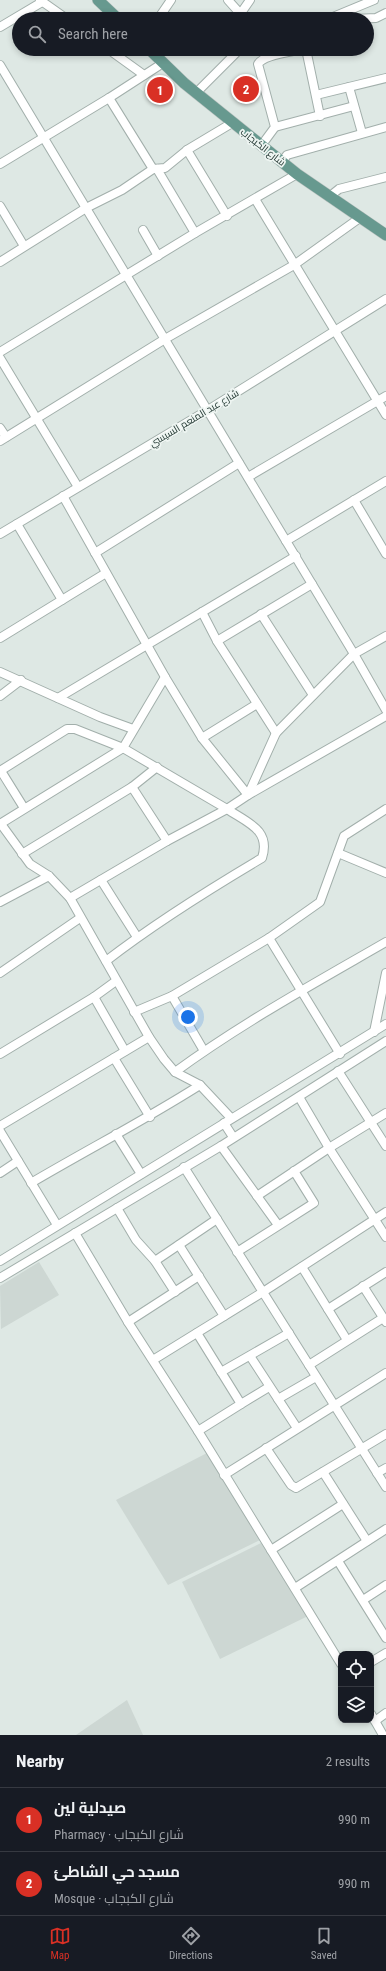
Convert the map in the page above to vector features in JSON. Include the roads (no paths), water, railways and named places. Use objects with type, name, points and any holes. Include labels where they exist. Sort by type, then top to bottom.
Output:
[{"type":"main road","points":[[98,0],[111,12]]},
{"type":"main road","name":"شارع الكبجاب","points":[[156,56],[196,93],[296,174],[361,217],[386,236]]},
{"type":"street","points":[[163,12],[171,0]]},
{"type":"street","points":[[228,0],[239,12]]},
{"type":"street","points":[[245,12],[250,0]]},
{"type":"street","points":[[345,12],[374,0]]},
{"type":"street","points":[[24,12],[41,1],[57,12]]},
{"type":"street","points":[[374,18],[386,13]]},
{"type":"street","points":[[0,28],[12,20]]},
{"type":"street","points":[[118,56],[144,75]]},
{"type":"street","points":[[196,93],[233,56]]},
{"type":"street","points":[[273,56],[261,60],[258,64],[275,127]]},
{"type":"street","points":[[307,56],[320,116]]},
{"type":"street","points":[[0,164],[109,98],[163,63]]},
{"type":"street","points":[[0,65],[2,74],[43,137],[208,410],[386,710]]},
{"type":"street","points":[[316,95],[386,78]]},
{"type":"street","points":[[350,87],[362,133]]},
{"type":"street","points":[[109,98],[195,233]]},
{"type":"street","points":[[261,146],[275,127],[354,106]]},
{"type":"street","points":[[0,262],[86,208],[122,190],[155,169],[165,168],[187,150],[232,123]]},
{"type":"street","points":[[282,162],[287,155],[386,127]]},
{"type":"street","points":[[187,150],[227,216]]},
{"type":"street","points":[[0,352],[195,233],[227,216],[296,174]]},
{"type":"street","points":[[329,197],[339,188],[386,178]]},
{"type":"street","points":[[255,199],[386,415]]},
{"type":"street","points":[[0,206],[24,246]]},
{"type":"street","points":[[0,428],[3,439],[165,339],[294,265],[361,217]]},
{"type":"street","points":[[143,230],[158,256]]},
{"type":"street","name":"شارع عبد المنعم السيسي","points":[[0,534],[208,410],[386,299]]},
{"type":"street","points":[[0,358],[78,487]]},
{"type":"street","points":[[248,478],[386,396]]},
{"type":"street","points":[[94,553],[239,463]]},
{"type":"street","points":[[286,541],[386,481]]},
{"type":"street","points":[[63,496],[146,645],[202,738],[248,795]]},
{"type":"street","points":[[354,500],[386,554]]},
{"type":"street","points":[[17,524],[62,600]]},
{"type":"street","points":[[58,698],[296,556]]},
{"type":"street","points":[[0,638],[106,573]]},
{"type":"street","points":[[217,641],[312,584]]},
{"type":"street","points":[[202,612],[217,641],[276,733]]},
{"type":"street","points":[[262,614],[313,695]]},
{"type":"street","points":[[248,795],[276,733],[354,654],[386,636]]},
{"type":"street","points":[[0,672],[132,729]]},
{"type":"street","points":[[165,677],[132,729],[123,748],[24,808],[1,824],[30,864],[49,876],[70,898],[116,981],[157,1050],[175,1072],[200,1085],[227,1121],[233,1137]]},
{"type":"street","points":[[0,696],[21,680]]},
{"type":"street","points":[[202,738],[257,704]]},
{"type":"street","points":[[70,898],[167,841],[227,809],[248,795],[386,716]]},
{"type":"street","points":[[24,808],[0,771],[67,730],[75,729],[123,748],[157,767],[227,809],[259,831],[264,838],[265,848],[262,858],[212,888],[137,937],[106,961]]},
{"type":"street","points":[[22,854],[132,787],[157,767]]},
{"type":"street","points":[[132,787],[167,841]]},
{"type":"street","points":[[134,1012],[172,996],[269,938],[320,902],[346,834],[386,809]]},
{"type":"street","points":[[338,852],[386,873]]},
{"type":"street","points":[[0,902],[49,876]]},
{"type":"street","points":[[101,880],[137,937]]},
{"type":"street","points":[[0,972],[80,918]]},
{"type":"street","points":[[269,938],[300,991],[340,1054]]},
{"type":"street","points":[[175,1072],[204,1051],[300,991],[386,942]]},
{"type":"street","points":[[374,1032],[386,973]]},
{"type":"street","points":[[0,1054],[94,997],[116,981]]},
{"type":"street","points":[[172,996],[204,1051]]},
{"type":"street","points":[[94,997],[125,1051]]},
{"type":"street","points":[[0,1261],[227,1121],[340,1054],[386,1024]]},
{"type":"street","points":[[0,1126],[149,1037]]},
{"type":"street","points":[[0,1278],[221,1146],[233,1137],[299,1097],[338,1070],[386,1041]]},
{"type":"street","points":[[114,1058],[150,1117]]},
{"type":"street","points":[[338,1070],[370,1123],[386,1146]]},
{"type":"street","points":[[31,1183],[116,1134],[150,1117],[200,1085]]},
{"type":"street","points":[[299,1097],[329,1148],[386,1237]]},
{"type":"street","points":[[257,1196],[329,1148],[386,1113]]},
{"type":"street","points":[[0,1131],[31,1183],[54,1228],[59,1242]]},
{"type":"street","points":[[116,1134],[141,1174]]},
{"type":"street","points":[[221,1146],[278,1224]]},
{"type":"street","points":[[0,1173],[18,1161]]},
{"type":"street","points":[[184,1167],[386,1487]]},
{"type":"street","points":[[237,1252],[278,1224],[314,1203],[294,1171]]},
{"type":"street","points":[[117,1208],[136,1240],[155,1261],[175,1292]]},
{"type":"street","points":[[153,1360],[263,1292],[386,1212]]},
{"type":"street","points":[[155,1261],[217,1219]]},
{"type":"street","points":[[75,1233],[128,1322],[198,1431],[338,1659]]},
{"type":"street","points":[[180,1245],[224,1316]]},
{"type":"street","points":[[302,1267],[347,1340]]},
{"type":"street","points":[[328,1309],[386,1272]]},
{"type":"street","points":[[128,1322],[199,1276]]},
{"type":"street","points":[[309,1365],[347,1340],[384,1320],[363,1286]]},
{"type":"street","points":[[197,1333],[241,1404]]},
{"type":"street","points":[[221,1372],[289,1333]]},
{"type":"street","points":[[250,1356],[297,1428]]},
{"type":"street","points":[[224,1474],[386,1373]]},
{"type":"street","points":[[278,1399],[316,1377]]},
{"type":"street","points":[[198,1431],[269,1387]]},
{"type":"street","points":[[266,1448],[293,1488],[302,1486],[386,1434]]},
{"type":"street","points":[[378,1473],[386,1468]]},
{"type":"street","points":[[323,1472],[367,1541]]},
{"type":"street","points":[[271,1550],[343,1504]]},
{"type":"street","points":[[295,1588],[386,1529]]},
{"type":"street","points":[[338,1561],[386,1638]]},
{"type":"street","points":[[363,1600],[386,1585]]},
{"type":"street","points":[[374,1660],[386,1653]]},
{"type":"street","points":[[374,1717],[386,1713]]},
{"type":"street","points":[[374,1719],[383,1735]]},
{"type":"place","name":"مسجد حي الشاطئ","points":[[246,89]]},
{"type":"place","name":"صيدلية لين","points":[[160,90]]}]
